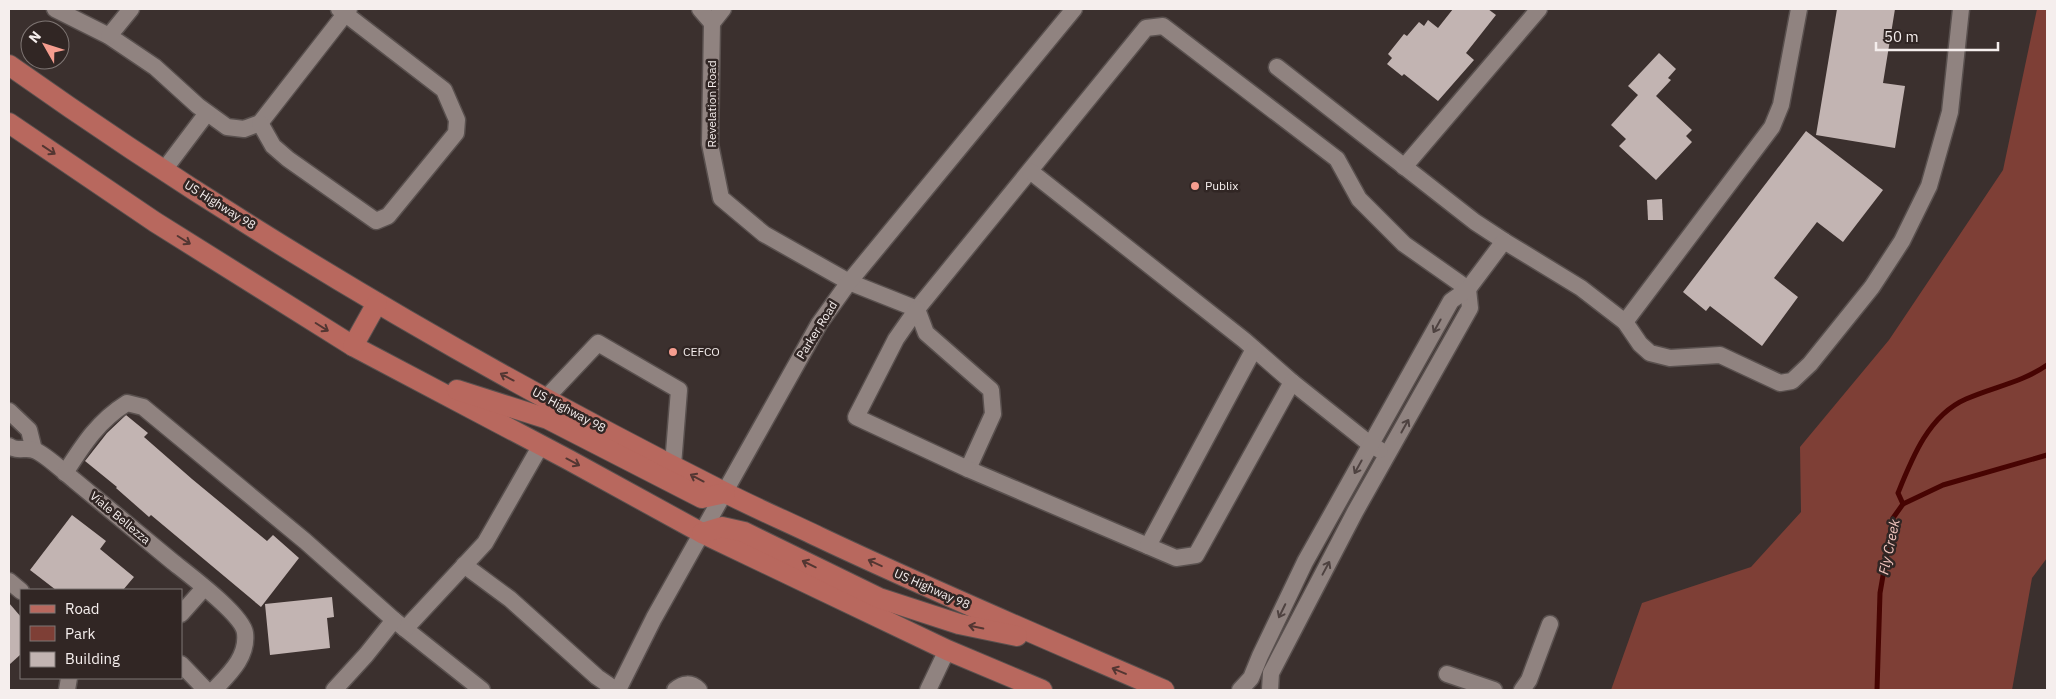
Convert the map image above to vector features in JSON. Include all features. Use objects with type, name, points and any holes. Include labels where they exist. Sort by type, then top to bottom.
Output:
[{"type":"main road","name":"US Highway 98","points":[[9,65],[164,170],[377,303],[546,398],[725,493],[903,577],[1164,690]]},
{"type":"main road","points":[[9,123],[155,222],[353,346],[702,532],[947,650],[1042,690]]},
{"type":"main road","points":[[353,346],[377,303]]},
{"type":"main road","points":[[406,374],[548,419],[702,498],[725,493]]},
{"type":"main road","points":[[702,532],[722,527],[744,532],[879,598],[959,624],[1058,645]]},
{"type":"street","points":[[55,9],[109,36],[155,68],[227,127],[244,128],[260,123],[344,10],[444,90],[457,120],[456,133],[388,216],[376,221],[288,159],[273,146],[260,123]]},
{"type":"street","points":[[109,36],[131,9]]},
{"type":"street","points":[[700,9],[712,24],[723,9]]},
{"type":"street","name":"Parker Road","points":[[617,690],[654,618],[809,339],[848,282],[1074,9]]},
{"type":"street","points":[[1404,167],[1539,9]]},
{"type":"street","points":[[1625,322],[1772,127],[1781,105],[1798,9]]},
{"type":"street","points":[[1277,67],[1475,222],[1581,288],[1625,322],[1640,344],[1650,353],[1670,358],[1720,355],[1780,384],[1792,381],[1810,364],[1872,287],[1902,241],[1929,186],[1950,112],[1962,9]]},
{"type":"street","name":"Revelation Road","points":[[712,24],[710,144],[721,198],[764,234],[848,282],[917,309]]},
{"type":"street","points":[[1264,690],[1270,673],[1355,512],[1470,308],[1468,289],[1404,244],[1358,199],[1337,159],[1163,26],[1146,28],[917,309],[896,339],[856,417],[968,469],[1176,558],[1196,555],[1292,382]]},
{"type":"street","points":[[164,170],[207,112]]},
{"type":"street","points":[[1030,171],[1371,445],[1389,454]]},
{"type":"street","points":[[1240,690],[1252,678],[1260,656],[1305,562],[1452,300],[1468,289],[1504,241]]},
{"type":"street","points":[[917,309],[926,333],[991,390],[994,414],[968,469]]},
{"type":"street","points":[[546,398],[598,343],[679,390],[673,465]]},
{"type":"street","points":[[1148,546],[1254,350]]},
{"type":"street","points":[[65,473],[88,438],[110,413],[127,403],[144,407],[305,541],[399,624],[482,690]]},
{"type":"street","points":[[9,412],[29,430],[34,450]]},
{"type":"street","points":[[334,690],[366,655],[464,565],[485,543],[541,445]]},
{"type":"street","name":"Viale Bellezza","points":[[9,446],[12,449],[34,450],[65,473],[237,617],[244,626],[246,634],[244,652],[233,670],[214,690]]},
{"type":"street","points":[[464,565],[510,599],[597,677],[617,690]]},
{"type":"street","points":[[9,581],[20,591]]},
{"type":"street","points":[[182,613],[204,588]]},
{"type":"street","points":[[1522,690],[1529,680],[1550,624]]},
{"type":"street","points":[[928,690],[947,650]]},
{"type":"street","points":[[182,665],[206,690]]},
{"type":"street","points":[[1270,673],[1270,690]]},
{"type":"street","points":[[1447,674],[1470,687],[1494,690]]},
{"type":"street","points":[[675,690],[679,686],[689,684],[699,690]]},
{"type":"green space","points":[[2037,9],[2047,9],[2047,558],[2032,578],[2012,690],[1611,690],[1642,603],[1751,567],[1801,512],[1800,447],[1889,340],[2003,170]]},
{"type":"building","points":[[1453,9],[1488,9],[1496,15],[1466,53],[1474,60],[1438,101],[1404,74],[1402,76],[1387,64],[1392,58],[1388,54],[1404,34],[1407,36],[1419,22],[1424,26],[1428,20],[1438,28]]},
{"type":"building","points":[[1837,9],[1895,9],[1883,83],[1905,86],[1895,148],[1816,135]]},
{"type":"building","points":[[1659,53],[1676,69],[1668,78],[1671,80],[1656,96],[1692,130],[1686,136],[1692,142],[1656,180],[1619,146],[1626,139],[1611,125],[1638,95],[1628,86]]},
{"type":"building","points":[[1806,131],[1883,190],[1843,242],[1817,222],[1774,278],[1798,297],[1762,346],[1710,306],[1706,311],[1683,292]]},
{"type":"building","points":[[1662,199],[1663,220],[1648,220],[1647,200]]},
{"type":"building","points":[[126,415],[148,433],[144,437],[267,541],[273,535],[299,558],[261,607],[151,515],[149,517],[117,487],[85,461],[107,433]]},
{"type":"building","points":[[72,515],[106,541],[100,549],[134,577],[124,589],[55,589],[30,570]]},
{"type":"building","points":[[332,597],[334,617],[327,618],[330,648],[270,655],[265,604]]},
{"type":"building","points":[[9,603],[20,616],[20,655],[9,665]]},
{"type":"waterway","name":"Fly Creek","points":[[1877,690],[1880,593],[1893,518],[1903,504],[1898,493],[1916,452],[1932,427],[1953,406],[1966,399],[2028,376],[2047,365]]},
{"type":"waterway","points":[[1903,504],[1943,485],[2047,455]]},
{"type":"place","name":"Publix","points":[[1195,186]]},
{"type":"place","name":"CEFCO","points":[[673,352]]}]
